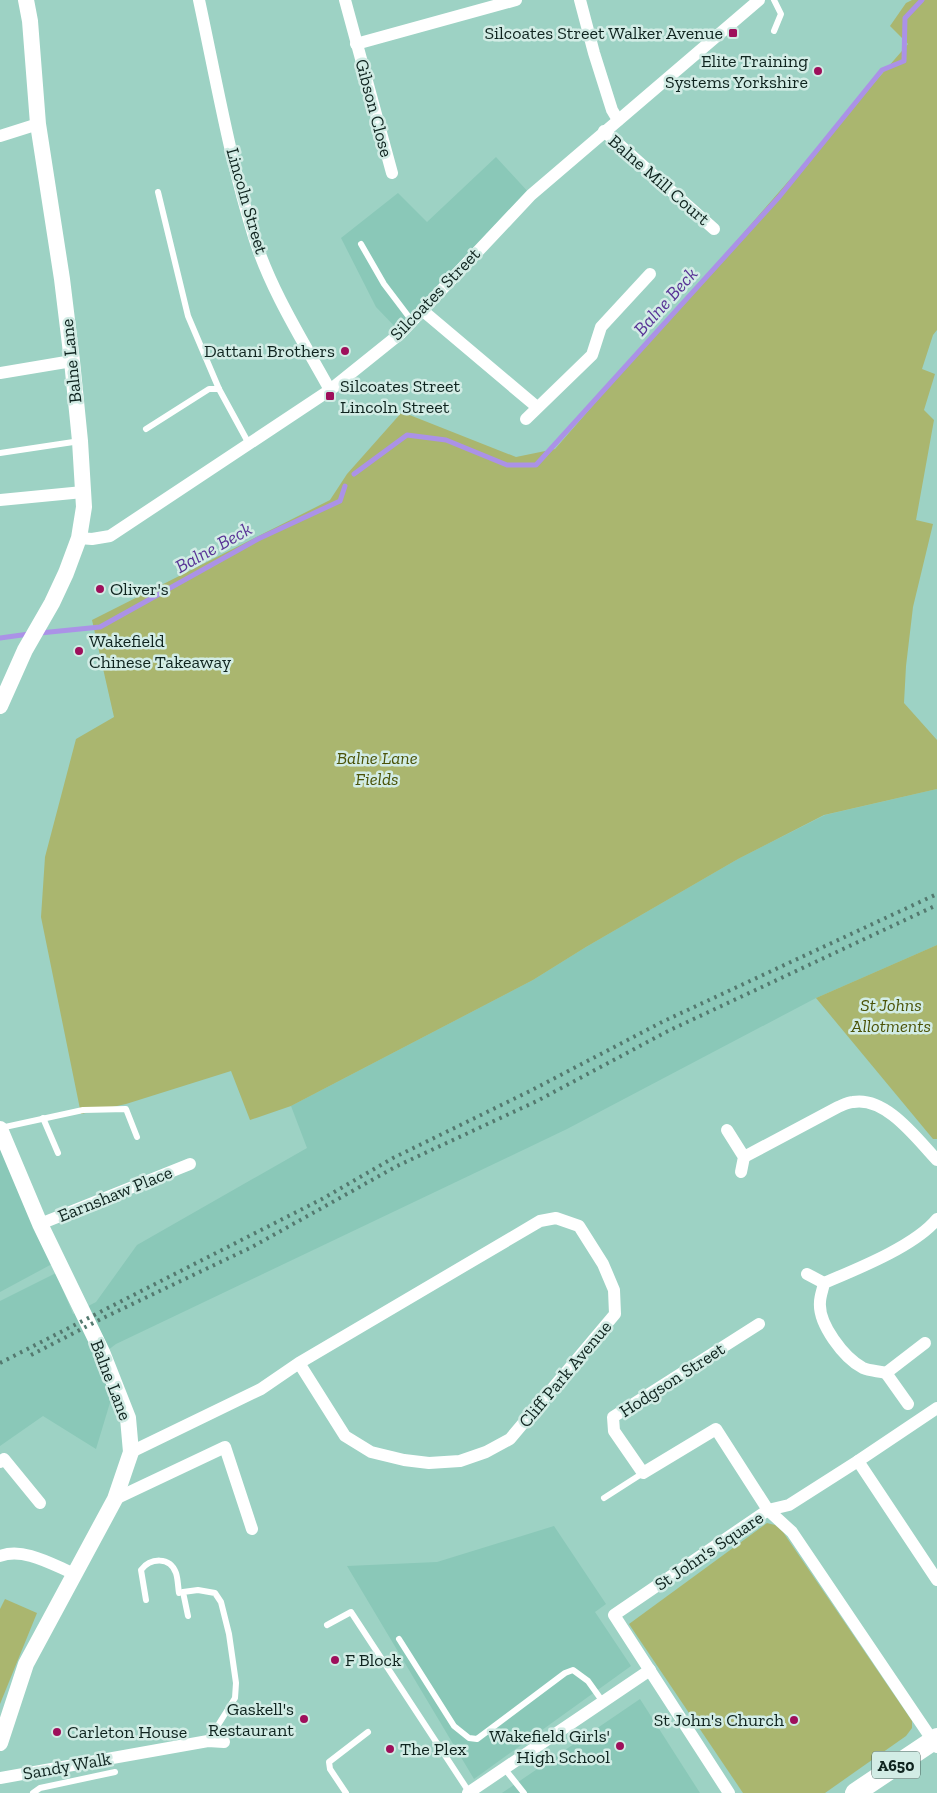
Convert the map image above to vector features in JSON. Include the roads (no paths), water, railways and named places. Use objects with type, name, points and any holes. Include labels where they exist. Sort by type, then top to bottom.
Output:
[{"type":"main road","name":"A650","points":[[855,1793],[936,1742]]},
{"type":"street","name":"Balne Lane","points":[[0,706],[25,650],[52,603],[66,573],[79,538],[84,507],[72,361],[62,279],[38,124],[30,21],[26,0]]},
{"type":"street","name":"Lincoln Street","points":[[199,0],[232,151],[254,238],[276,292],[330,390]]},
{"type":"street","name":"Gibson Close","points":[[345,0],[392,173]]},
{"type":"street","name":"Gibson Close","points":[[356,44],[516,0]]},
{"type":"street","points":[[580,0],[612,110],[618,120]]},
{"type":"street","name":"Silcoates Street","points":[[79,538],[92,539],[110,536],[330,390],[401,332],[531,195],[759,0]]},
{"type":"street","points":[[0,136],[38,124]]},
{"type":"street","name":"Balne Mill Court","points":[[604,131],[714,229]]},
{"type":"street","points":[[526,419],[537,406],[592,355],[601,327],[650,274]]},
{"type":"street","points":[[422,310],[537,406]]},
{"type":"street","points":[[0,374],[72,361]]},
{"type":"street","points":[[0,500],[83,492]]},
{"type":"street","points":[[744,1157],[838,1106],[854,1101],[867,1102],[887,1111],[937,1160]]},
{"type":"street","name":"Balne Lane","points":[[0,1128],[40,1224],[102,1352],[128,1418],[132,1452],[115,1499],[26,1664],[0,1743]]},
{"type":"street","points":[[727,1130],[744,1157],[741,1172]]},
{"type":"street","name":"Earnshaw Place","points":[[40,1224],[190,1164]]},
{"type":"street","name":"Cliff Park Avenue","points":[[132,1452],[261,1389],[299,1363],[540,1221],[556,1218],[579,1226],[603,1264],[614,1290],[615,1314],[510,1439],[486,1452],[460,1461],[429,1463],[404,1460],[371,1452],[345,1436],[299,1363]]},
{"type":"street","points":[[824,1283],[901,1247],[932,1225],[937,1219]]},
{"type":"street","points":[[807,1274],[824,1283]]},
{"type":"street","points":[[824,1283],[820,1303],[823,1321],[833,1339],[850,1359],[864,1369],[886,1372],[925,1343]]},
{"type":"street","name":"Hodgson Street","points":[[643,1474],[614,1431],[613,1417],[759,1324]]},
{"type":"street","points":[[886,1372],[908,1404]]},
{"type":"street","points":[[643,1474],[716,1429],[768,1510],[789,1505],[858,1462],[937,1408]]},
{"type":"street","points":[[115,1499],[225,1447],[252,1529]]},
{"type":"street","points":[[0,1462],[4,1459],[40,1503]]},
{"type":"street","points":[[858,1462],[937,1580]]},
{"type":"street","name":"St John's Square","points":[[729,1793],[614,1615],[768,1510],[792,1532],[936,1742]]},
{"type":"street","points":[[0,1556],[5,1554],[24,1554],[75,1574]]},
{"type":"street","points":[[469,1793],[650,1670]]},
{"type":"street","name":"Sandy Walk","points":[[0,1778],[208,1741],[224,1742]]},
{"type":"lane","points":[[774,0],[781,14],[774,31]]},
{"type":"lane","points":[[158,192],[188,316],[219,389],[250,444]]},
{"type":"lane","points":[[361,244],[384,284],[412,321]]},
{"type":"lane","points":[[146,429],[209,389],[219,389]]},
{"type":"lane","points":[[0,453],[80,442]]},
{"type":"lane","points":[[0,1128],[83,1110],[126,1109],[137,1137]]},
{"type":"lane","points":[[43,1118],[58,1153]]},
{"type":"lane","points":[[604,1498],[643,1474]]},
{"type":"lane","points":[[146,1600],[141,1570],[152,1561],[160,1560],[167,1562],[173,1568],[176,1572],[179,1593]]},
{"type":"lane","points":[[188,1616],[183,1592],[198,1590],[215,1593],[221,1602],[230,1634],[236,1684],[235,1698],[208,1741]]},
{"type":"lane","points":[[327,1625],[351,1612],[469,1793]]},
{"type":"lane","points":[[399,1639],[454,1726],[469,1738],[477,1739],[566,1673],[574,1670],[588,1681],[603,1702]]},
{"type":"lane","points":[[346,1793],[330,1769],[329,1762],[368,1732]]},
{"type":"lane","points":[[504,1768],[521,1792]]},
{"type":"lane","points":[[33,1793],[40,1788],[115,1772]]},
{"type":"waterway","name":"Balne Beck","points":[[354,474],[407,435],[446,440],[507,465],[536,465],[779,197],[882,70],[904,61],[905,18],[922,0]]},
{"type":"waterway","name":"Balne Beck","points":[[40,633],[100,627],[258,539],[340,501],[345,486]]},
{"type":"waterway","name":"Balne Beck","points":[[0,638],[29,634]]},
{"type":"railway","points":[[0,1363],[322,1199],[393,1158],[530,1091],[664,1021],[937,894]]},
{"type":"railway","points":[[31,1355],[103,1318],[252,1247],[397,1166],[537,1101],[668,1031],[937,905]]},
{"type":"place","name":"Silcoates Street Walker Avenue","points":[[733,33]]},
{"type":"place","name":"Elite Training Systems Yorkshire","points":[[818,71]]},
{"type":"place","name":"Dattani Brothers","points":[[345,351]]},
{"type":"place","name":"Silcoates Street Lincoln Street","points":[[330,396]]},
{"type":"place","name":"Oliver's","points":[[100,589]]},
{"type":"place","name":"Wakefield Chinese Takeaway","points":[[79,651]]},
{"type":"place","name":"F Block","points":[[335,1660]]},
{"type":"place","name":"Gaskell's Restaurant","points":[[304,1719]]},
{"type":"place","name":"St John's Church","points":[[794,1720]]},
{"type":"place","name":"Carleton House","points":[[57,1732]]},
{"type":"place","name":"Wakefield Girls' High School","points":[[620,1746]]},
{"type":"place","name":"The Plex","points":[[390,1749]]},
{"type":"park label","name":"Balne Lane Fields","points":[[377,768]]},
{"type":"park label","name":"St Johns Allotments","points":[[891,1015]]}]
